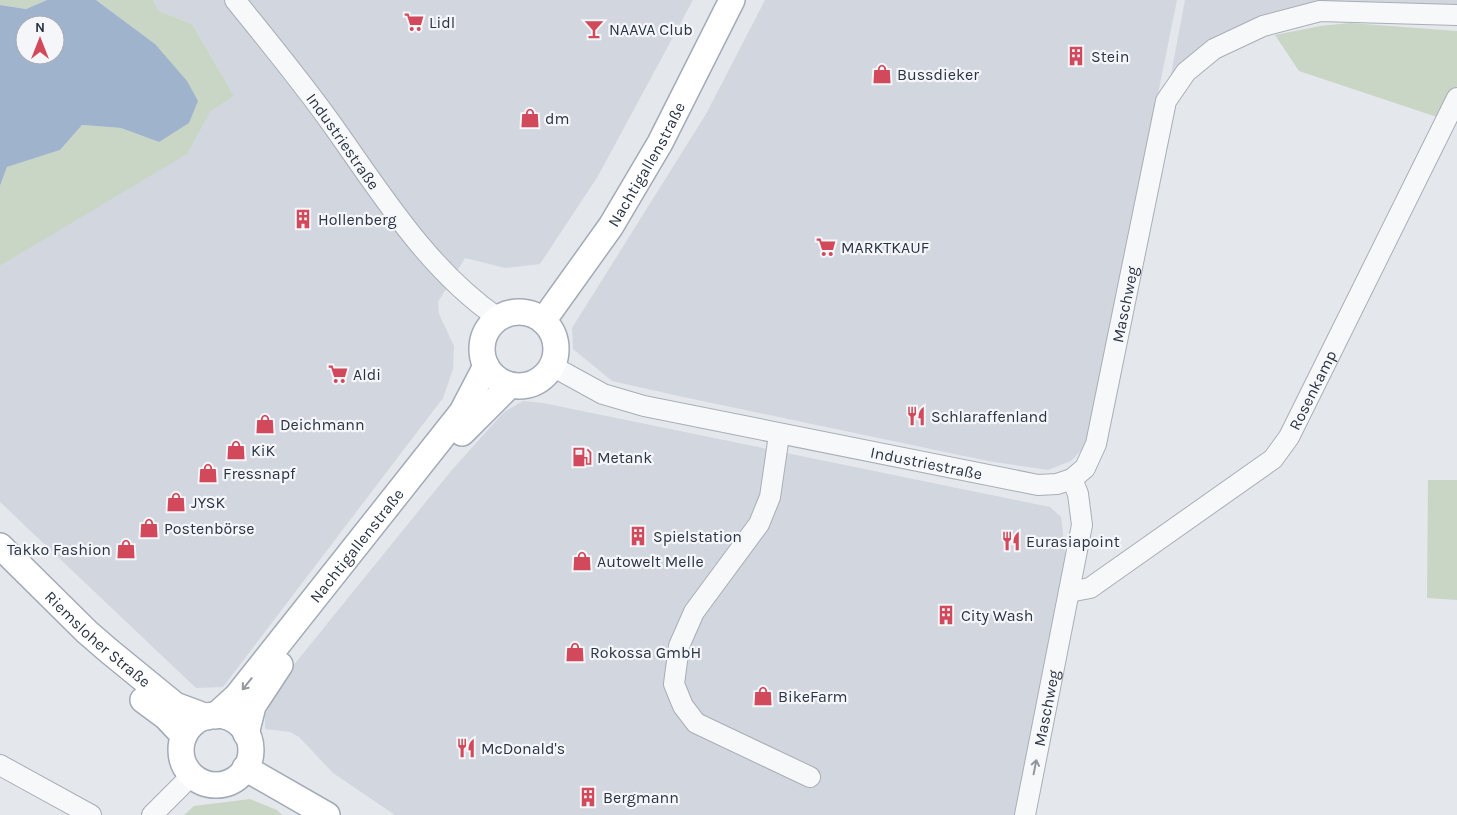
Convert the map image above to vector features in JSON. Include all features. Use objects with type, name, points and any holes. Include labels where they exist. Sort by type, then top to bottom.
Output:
[{"type":"main road","name":"Nachtigallenstraße","points":[[543,321],[611,226],[660,143],[732,0]]},
{"type":"main road","points":[[521,312],[533,314],[543,321],[551,330],[556,342],[556,355],[552,366],[544,376],[534,383],[522,386],[510,384],[493,374],[486,366],[483,356],[485,335],[498,318],[509,313],[521,312]]},
{"type":"main road","name":"Nachtigallenstraße","points":[[211,716],[238,696],[462,412],[486,366]]},
{"type":"main road","name":"Nachtigallenstraße","points":[[246,734],[253,706],[286,657],[358,561],[458,437],[510,384]]},
{"type":"main road","name":"Riemsloher Straße","points":[[0,546],[87,632],[109,651],[175,704],[211,716]]},
{"type":"main road","name":"Riemsloher Straße","points":[[0,565],[81,649],[166,717],[184,736]]},
{"type":"main road","points":[[211,716],[230,718],[246,734],[251,749],[245,768],[232,781],[217,785],[202,782],[192,775],[182,759],[184,736],[193,724],[211,716]]},
{"type":"main road","points":[[245,768],[327,815]]},
{"type":"street","name":"Industriestraße","points":[[236,0],[319,107],[417,242],[473,301],[498,318]]},
{"type":"street","name":"Maschweg","points":[[1025,815],[1082,525],[1078,494],[1072,479],[1085,468],[1096,444],[1166,101],[1186,72],[1214,49],[1255,30],[1320,11],[1457,15]]},
{"type":"street","name":"Rosenkamp","points":[[1069,592],[1090,588],[1274,459],[1289,437],[1457,98]]},
{"type":"street","name":"Industriestraße","points":[[552,366],[603,394],[620,400],[780,435],[1038,485],[1057,484],[1072,479]]},
{"type":"street","points":[[780,435],[770,497],[759,524],[694,612],[679,646],[674,684],[683,706],[696,723],[719,736],[810,777]]},
{"type":"street","points":[[0,765],[91,815]]},
{"type":"street","points":[[152,815],[192,775]]},
{"type":"shaded area","points":[[153,0],[693,0],[598,176],[540,264],[505,268],[465,258],[438,302],[439,314],[454,346],[453,369],[443,398],[223,687],[196,688],[0,502],[0,266],[186,154],[210,112],[234,96],[192,24],[159,11]]},
{"type":"shaded area","points":[[765,0],[1177,0],[1087,444],[1071,461],[1048,470],[988,461],[674,395],[612,381],[573,349],[572,328],[706,114]]},
{"type":"shaded area","points":[[1185,0],[1457,0],[1457,15],[1320,11],[1214,49],[1166,101]]},
{"type":"shaded area","points":[[523,401],[543,403],[1050,507],[1061,517],[1066,559],[1016,815],[395,815],[333,773],[299,737],[290,732],[265,729],[265,716],[288,672],[451,471],[504,412]]},
{"type":"green space","points":[[0,0],[47,0],[26,9],[0,5]]},
{"type":"green space","points":[[96,0],[153,0],[159,11],[192,24],[234,96],[210,112],[187,154],[0,266],[0,186],[7,167],[60,150],[82,125],[121,128],[159,142],[155,44]]},
{"type":"green space","points":[[1350,23],[1457,31],[1457,86],[1440,118],[1299,71],[1275,35],[1320,26]]},
{"type":"green space","points":[[1428,480],[1457,480],[1457,600],[1427,598]]},
{"type":"green space","points":[[250,799],[277,810],[282,815],[184,815],[194,806]]},
{"type":"water","points":[[47,0],[96,0],[155,44],[187,81],[198,101],[189,123],[159,142],[121,128],[82,125],[60,150],[7,167],[0,186],[0,5],[26,9]]},
{"type":"place","name":"Lidl","points":[[414,22]]},
{"type":"place","name":"NAAVA Club","points":[[594,29]]},
{"type":"place","name":"Stein","points":[[1076,56]]},
{"type":"place","name":"Bussdieker","points":[[882,74]]},
{"type":"place","name":"dm","points":[[530,118]]},
{"type":"place","name":"Hollenberg","points":[[303,219]]},
{"type":"place","name":"MARKTKAUF","points":[[826,247]]},
{"type":"place","name":"Aldi","points":[[338,374]]},
{"type":"place","name":"Schlaraffenland","points":[[916,416]]},
{"type":"place","name":"Deichmann","points":[[265,424]]},
{"type":"place","name":"KiK","points":[[236,450]]},
{"type":"place","name":"Metank","points":[[582,457]]},
{"type":"place","name":"Fressnapf","points":[[208,473]]},
{"type":"place","name":"JYSK","points":[[176,502]]},
{"type":"place","name":"Postenbörse","points":[[149,528]]},
{"type":"place","name":"Spielstation","points":[[638,536]]},
{"type":"place","name":"Eurasiapoint","points":[[1011,541]]},
{"type":"place","name":"Takko Fashion","points":[[126,549]]},
{"type":"place","name":"Autowelt Melle","points":[[582,561]]},
{"type":"place","name":"City Wash","points":[[946,615]]},
{"type":"place","name":"Rokossa GmbH","points":[[575,652]]},
{"type":"place","name":"BikeFarm","points":[[763,696]]},
{"type":"place","name":"McDonald's","points":[[466,748]]},
{"type":"place","name":"Bergmann","points":[[588,797]]}]
